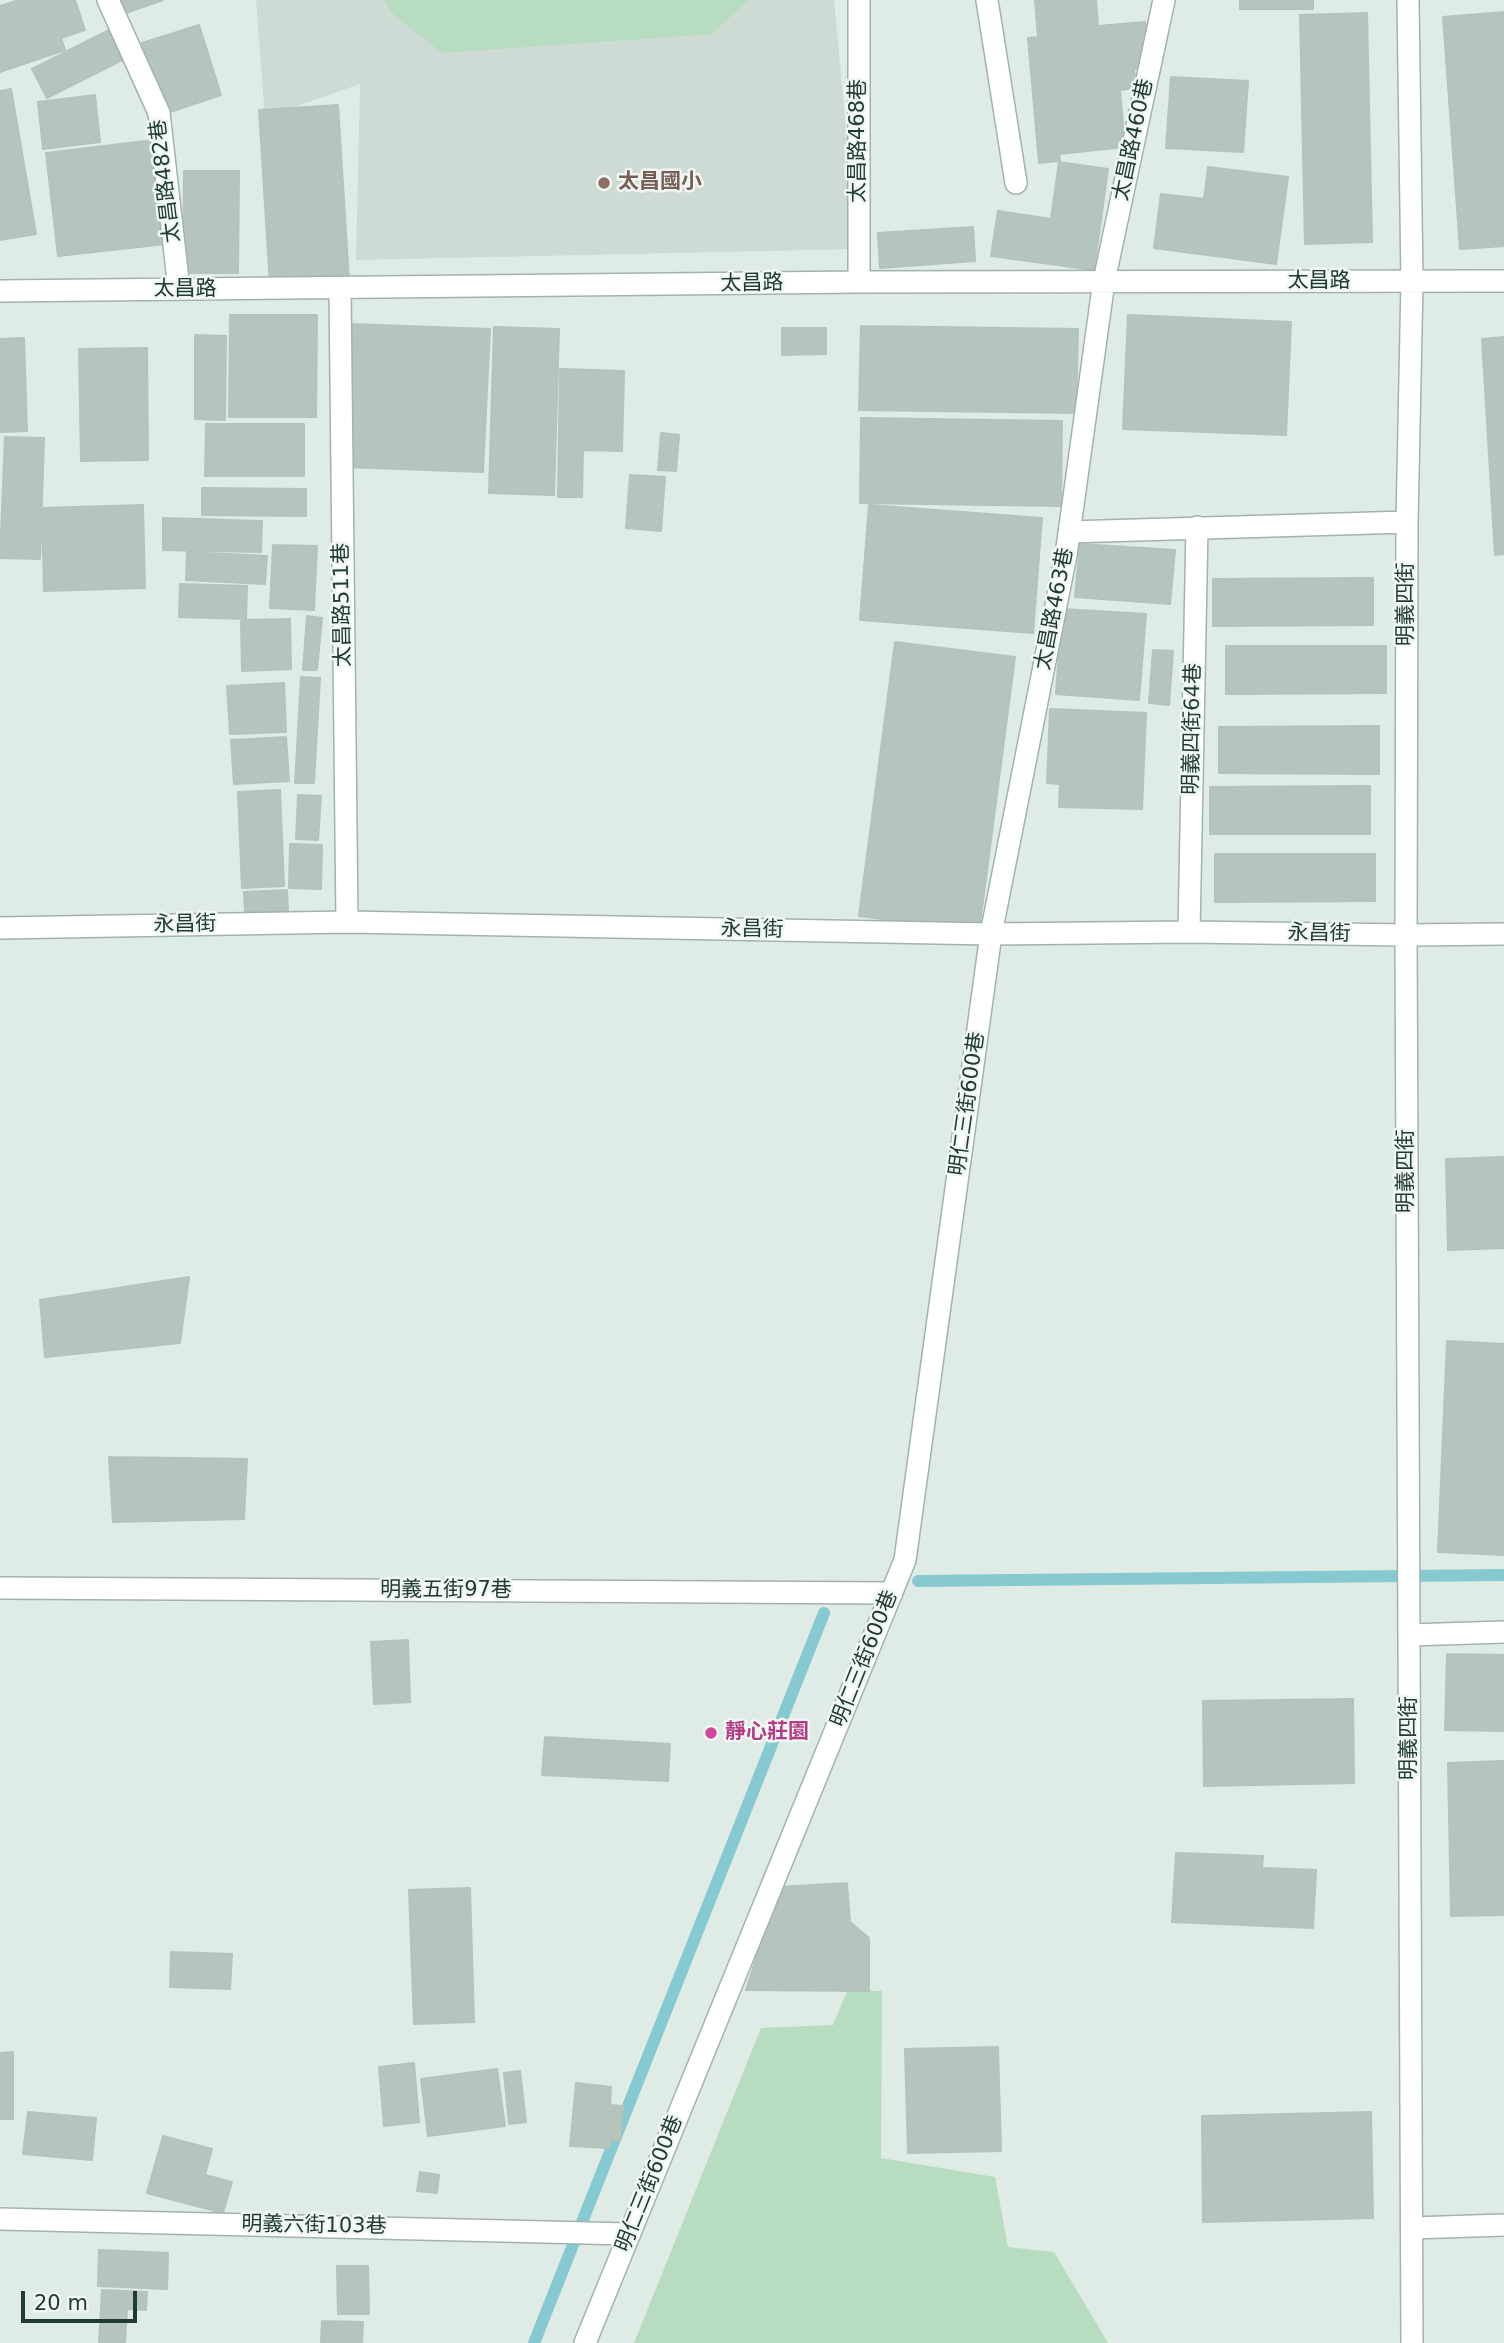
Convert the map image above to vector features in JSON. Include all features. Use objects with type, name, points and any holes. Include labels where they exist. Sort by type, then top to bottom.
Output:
[{"type":"street","name":"太昌路482巷","points":[[108,0],[159,113],[179,289]]},
{"type":"street","name":"太昌路468巷","points":[[859,0],[859,282]]},
{"type":"street","points":[[987,0],[1017,183]]},
{"type":"street","name":"太昌路460巷","points":[[1104,281],[1164,0]]},
{"type":"street","name":"明義四街","points":[[1408,0],[1412,282],[1407,522],[1406,935],[1412,2343]]},
{"type":"street","name":"太昌路463巷","points":[[991,934],[1069,532],[1104,281]]},
{"type":"street","name":"太昌路","points":[[0,291],[859,282],[1504,281]]},
{"type":"street","name":"太昌路511巷","points":[[340,289],[347,922]]},
{"type":"street","points":[[1069,532],[1407,522]]},
{"type":"street","name":"明義四街64巷","points":[[1189,932],[1197,527]]},
{"type":"street","name":"永昌街","points":[[0,928],[347,922],[991,934],[1504,934]]},
{"type":"street","name":"明仁三街600巷","points":[[585,2343],[905,1560],[991,934]]},
{"type":"street","name":"明義五街97巷","points":[[0,1588],[892,1593]]},
{"type":"street","points":[[1409,1635],[1504,1632]]},
{"type":"street","name":"明義六街103巷","points":[[0,2219],[629,2234]]},
{"type":"street","points":[[1412,2228],[1504,2225]]},
{"type":"shaded area","name":"太昌國小","points":[[256,0],[834,0],[857,249],[356,260],[360,84],[265,117]]},
{"type":"green space","points":[[384,0],[748,0],[712,34],[442,53],[392,13]]},
{"type":"green space","points":[[847,1991],[882,1991],[881,2158],[995,2177],[1008,2247],[1054,2252],[1108,2343],[634,2343],[761,2028],[833,2025]]},
{"type":"building","points":[[19,0],[75,0],[85,30],[61,38],[65,50],[0,72],[0,6]]},
{"type":"building","points":[[118,0],[163,0],[123,14]]},
{"type":"building","points":[[1035,0],[1096,0],[1098,26],[1145,22],[1149,68],[1134,69],[1136,88],[1120,90],[1125,147],[1059,154],[1060,161],[1039,163],[1028,38],[1038,37]]},
{"type":"building","points":[[1240,0],[1313,0],[1313,9],[1240,9]]},
{"type":"building","points":[[1504,12],[1504,246],[1460,249],[1443,17]]},
{"type":"building","points":[[1367,13],[1372,242],[1305,244],[1300,15]]},
{"type":"building","points":[[199,25],[221,95],[164,114],[142,43]]},
{"type":"building","points":[[115,27],[130,56],[47,98],[32,69]]},
{"type":"building","points":[[1171,77],[1248,81],[1243,152],[1166,148]]},
{"type":"building","points":[[11,89],[36,234],[0,240],[0,91]]},
{"type":"building","points":[[95,95],[100,142],[43,149],[38,102]]},
{"type":"building","points":[[338,105],[349,280],[270,285],[259,110]]},
{"type":"building","points":[[154,140],[166,244],[58,256],[46,153]]},
{"type":"building","points":[[1059,162],[1108,169],[1094,270],[991,256],[998,211],[1051,219]]},
{"type":"building","points":[[1208,167],[1288,177],[1276,264],[1154,248],[1161,194],[1204,199]]},
{"type":"building","points":[[184,171],[239,171],[238,273],[183,273]]},
{"type":"building","points":[[973,227],[975,261],[880,268],[878,233]]},
{"type":"building","points":[[230,315],[317,315],[316,417],[229,417]]},
{"type":"building","points":[[1128,315],[1291,322],[1286,435],[1123,429]]},
{"type":"building","points":[[349,324],[490,329],[483,472],[343,467]]},
{"type":"building","points":[[861,326],[1078,329],[1076,413],[859,410]]},
{"type":"building","points":[[494,327],[559,329],[554,495],[489,493]]},
{"type":"building","points":[[782,328],[826,328],[826,354],[782,355]]},
{"type":"building","points":[[195,335],[226,336],[225,420],[195,419]]},
{"type":"building","points":[[1504,337],[1504,554],[1495,555],[1482,339]]},
{"type":"building","points":[[24,338],[27,431],[0,432],[0,339]]},
{"type":"building","points":[[147,348],[148,460],[81,461],[79,349]]},
{"type":"building","points":[[560,369],[624,371],[622,451],[583,450],[582,497],[558,497]]},
{"type":"building","points":[[861,418],[1062,421],[1061,506],[860,503]]},
{"type":"building","points":[[206,424],[304,424],[304,476],[205,476]]},
{"type":"building","points":[[661,433],[679,435],[676,471],[658,470]]},
{"type":"building","points":[[5,437],[44,438],[40,559],[0,558]]},
{"type":"building","points":[[630,475],[665,477],[661,531],[626,528]]},
{"type":"building","points":[[202,488],[306,489],[306,516],[202,515]]},
{"type":"building","points":[[143,505],[145,588],[44,591],[42,508]]},
{"type":"building","points":[[869,505],[1042,518],[1033,633],[860,620]]},
{"type":"building","points":[[163,518],[262,521],[261,552],[163,550]]},
{"type":"building","points":[[1080,544],[1175,550],[1170,604],[1075,597]]},
{"type":"building","points":[[273,545],[317,546],[314,610],[270,608]]},
{"type":"building","points":[[187,552],[267,556],[265,584],[186,580]]},
{"type":"building","points":[[1373,578],[1373,625],[1213,626],[1213,579]]},
{"type":"building","points":[[180,584],[247,586],[246,619],[179,617]]},
{"type":"building","points":[[1062,609],[1146,614],[1139,700],[1056,694]]},
{"type":"building","points":[[307,616],[322,618],[317,670],[303,670]]},
{"type":"building","points":[[290,619],[291,669],[242,671],[241,620]]},
{"type":"building","points":[[895,642],[1015,657],[979,931],[859,916]]},
{"type":"building","points":[[1226,646],[1386,646],[1386,693],[1226,694]]},
{"type":"building","points":[[1153,650],[1173,651],[1169,705],[1149,703]]},
{"type":"building","points":[[301,677],[320,678],[314,783],[295,783]]},
{"type":"building","points":[[284,683],[286,732],[230,734],[227,686]]},
{"type":"building","points":[[1050,709],[1146,713],[1142,809],[1059,807],[1060,784],[1047,783]]},
{"type":"building","points":[[1379,726],[1379,774],[1219,773],[1219,727]]},
{"type":"building","points":[[286,737],[289,781],[234,784],[231,740]]},
{"type":"building","points":[[1370,786],[1370,834],[1210,834],[1210,787]]},
{"type":"building","points":[[280,790],[284,886],[242,888],[238,792]]},
{"type":"building","points":[[298,795],[321,796],[318,840],[296,839]]},
{"type":"building","points":[[290,844],[322,845],[321,889],[289,888]]},
{"type":"building","points":[[1215,854],[1375,854],[1375,901],[1215,902]]},
{"type":"building","points":[[287,890],[288,911],[245,913],[244,892]]},
{"type":"building","points":[[1504,1157],[1504,1248],[1448,1250],[1446,1159]]},
{"type":"building","points":[[189,1277],[180,1343],[45,1357],[40,1300]]},
{"type":"building","points":[[1447,1341],[1504,1344],[1504,1555],[1438,1552]]},
{"type":"building","points":[[109,1457],[247,1459],[244,1519],[113,1522]]},
{"type":"building","points":[[408,1640],[410,1702],[374,1704],[371,1642]]},
{"type":"building","points":[[1447,1654],[1504,1655],[1504,1731],[1445,1730]]},
{"type":"building","points":[[1353,1699],[1354,1783],[1204,1786],[1203,1701]]},
{"type":"building","points":[[545,1737],[670,1744],[668,1781],[542,1775]]},
{"type":"building","points":[[1504,1761],[1504,1915],[1451,1916],[1448,1763]]},
{"type":"building","points":[[1176,1853],[1263,1856],[1262,1868],[1316,1870],[1313,1928],[1172,1922]]},
{"type":"building","points":[[847,1883],[850,1922],[869,1938],[869,1991],[746,1990],[779,1887]]},
{"type":"building","points":[[470,1888],[474,2022],[414,2024],[409,1890]]},
{"type":"building","points":[[171,1952],[232,1954],[230,1989],[170,1987]]},
{"type":"building","points":[[998,2047],[1001,2151],[908,2153],[905,2049]]},
{"type":"building","points":[[13,2052],[13,2119],[0,2119],[0,2053]]},
{"type":"building","points":[[414,2063],[419,2122],[384,2126],[379,2067]]},
{"type":"building","points":[[497,2069],[505,2126],[428,2136],[421,2079]]},
{"type":"building","points":[[520,2071],[526,2122],[509,2124],[504,2073]]},
{"type":"building","points":[[576,2083],[611,2087],[610,2105],[623,2106],[620,2141],[610,2140],[609,2148],[570,2146]]},
{"type":"building","points":[[28,2112],[96,2118],[92,2160],[23,2154]]},
{"type":"building","points":[[1371,2112],[1373,2218],[1203,2222],[1202,2116]]},
{"type":"building","points":[[163,2136],[212,2149],[205,2175],[232,2182],[223,2213],[147,2193]]},
{"type":"building","points":[[420,2172],[439,2175],[437,2193],[417,2191]]},
{"type":"building","points":[[99,2250],[168,2253],[167,2289],[98,2286]]},
{"type":"building","points":[[337,2266],[368,2266],[369,2314],[338,2314]]},
{"type":"building","points":[[102,2290],[147,2292],[146,2310],[127,2309],[125,2343],[99,2342]]},
{"type":"building","points":[[322,2321],[363,2322],[362,2343],[321,2343]]},
{"type":"waterway","points":[[918,1581],[1504,1575]]},
{"type":"waterway","points":[[534,2343],[824,1613]]},
{"type":"place","name":"太昌國小","points":[[604,183]]},
{"type":"place","name":"靜心莊園","points":[[711,1733]]}]
